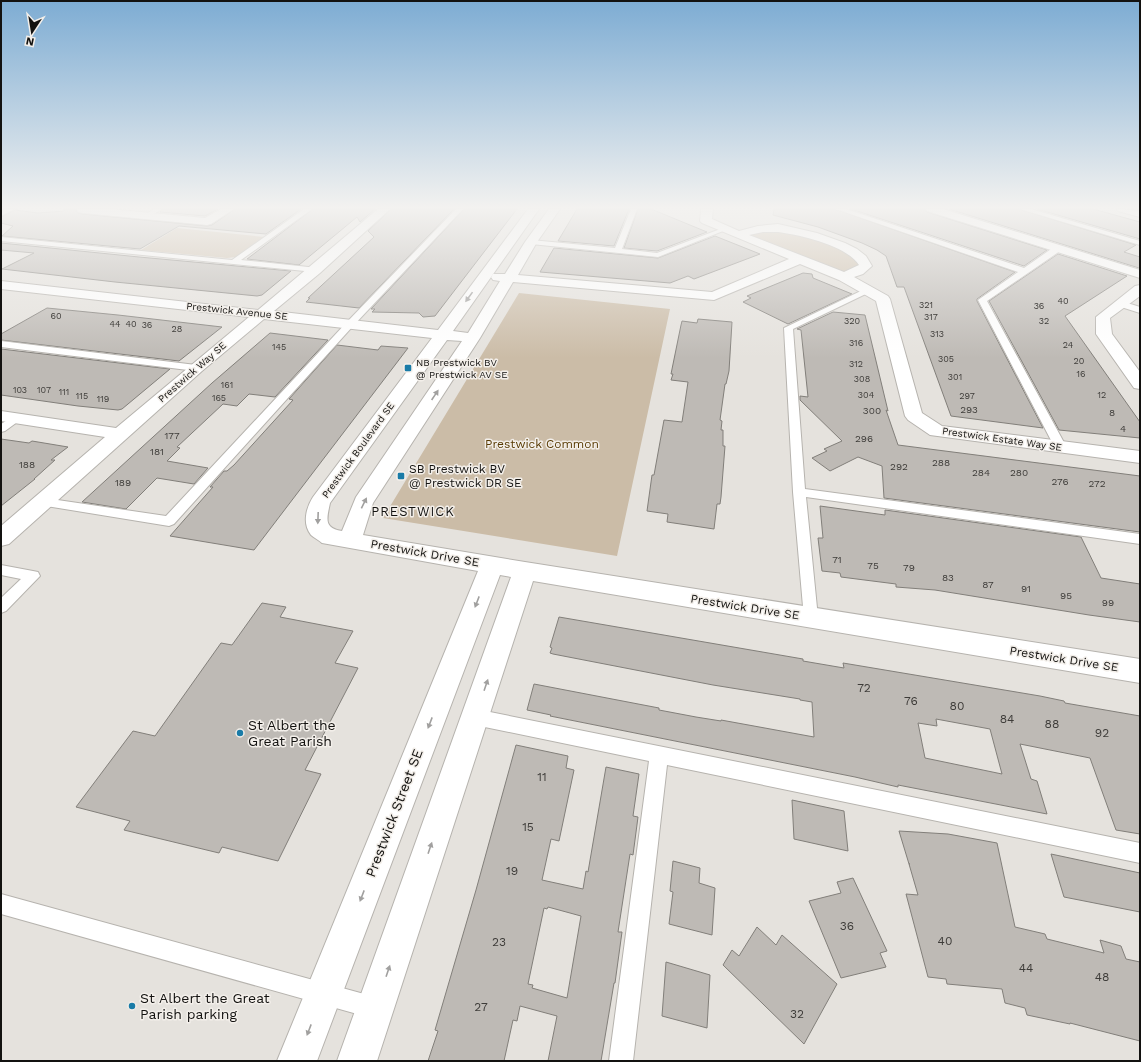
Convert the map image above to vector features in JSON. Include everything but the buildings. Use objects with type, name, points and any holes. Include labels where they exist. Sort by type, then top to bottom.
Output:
[{"type":"street","name":"Prestwick Way SE","points":[[1,538],[196,368],[328,259]]},
{"type":"street","name":"Prestwick Boulevard SE","points":[[350,540],[330,537],[319,529],[316,519],[320,502],[497,259]]},
{"type":"street","points":[[350,540],[363,502],[472,338],[521,259]]},
{"type":"street","points":[[484,276],[714,296],[789,259]]},
{"type":"street","name":"Prestwick Estate Way SE","points":[[796,259],[844,277],[884,298],[914,416],[937,431],[1140,457]]},
{"type":"street","points":[[844,277],[866,266],[865,260],[863,259]]},
{"type":"street","points":[[1089,259],[1140,274]]},
{"type":"street","name":"Prestwick Avenue SE","points":[[1,285],[472,338]]},
{"type":"street","points":[[1140,288],[1103,317],[1104,334],[1140,384]]},
{"type":"street","points":[[8,417],[121,434]]},
{"type":"street","name":"Prestwick Drive SE","points":[[350,540],[525,571],[1140,671]]},
{"type":"street","name":"Prestwick Street SE","points":[[297,1061],[492,565]]},
{"type":"street","points":[[357,1061],[525,571]]},
{"type":"lane","points":[[199,259],[315,270]]},
{"type":"lane","points":[[234,262],[239,259]]},
{"type":"lane","points":[[44,502],[169,521],[350,324],[413,259]]},
{"type":"lane","points":[[987,259],[1024,271]]},
{"type":"lane","points":[[1043,259],[982,300],[1061,448]]},
{"type":"lane","points":[[811,618],[799,492],[788,328],[870,290]]},
{"type":"lane","points":[[1121,304],[1140,310]]},
{"type":"lane","points":[[1,344],[196,368]]},
{"type":"lane","points":[[1,429],[8,417]]},
{"type":"lane","points":[[799,492],[1140,540]]},
{"type":"lane","points":[[1,570],[33,576],[1,607]]},
{"type":"lane","points":[[475,717],[1140,853]]},
{"type":"lane","points":[[621,1061],[659,755]]},
{"type":"lane","points":[[1,904],[375,1008]]},
{"type":"green space","points":[[798,259],[859,259],[866,266],[844,277]]},
{"type":"green space","name":"Prestwick Common","points":[[519,293],[670,309],[617,556],[383,518]]},
{"type":"place","name":"NB Prestwick BV @ Prestwick AV SE","points":[[408,368]]},
{"type":"place","name":"SB Prestwick BV @ Prestwick DR SE","points":[[401,476]]},
{"type":"place","name":"St Albert the Great Parish","points":[[240,733]]},
{"type":"place","name":"St Albert the Great Parish parking","points":[[132,1006]]},
{"type":"district","name":"PRESTWICK","points":[[413,511]]}]
